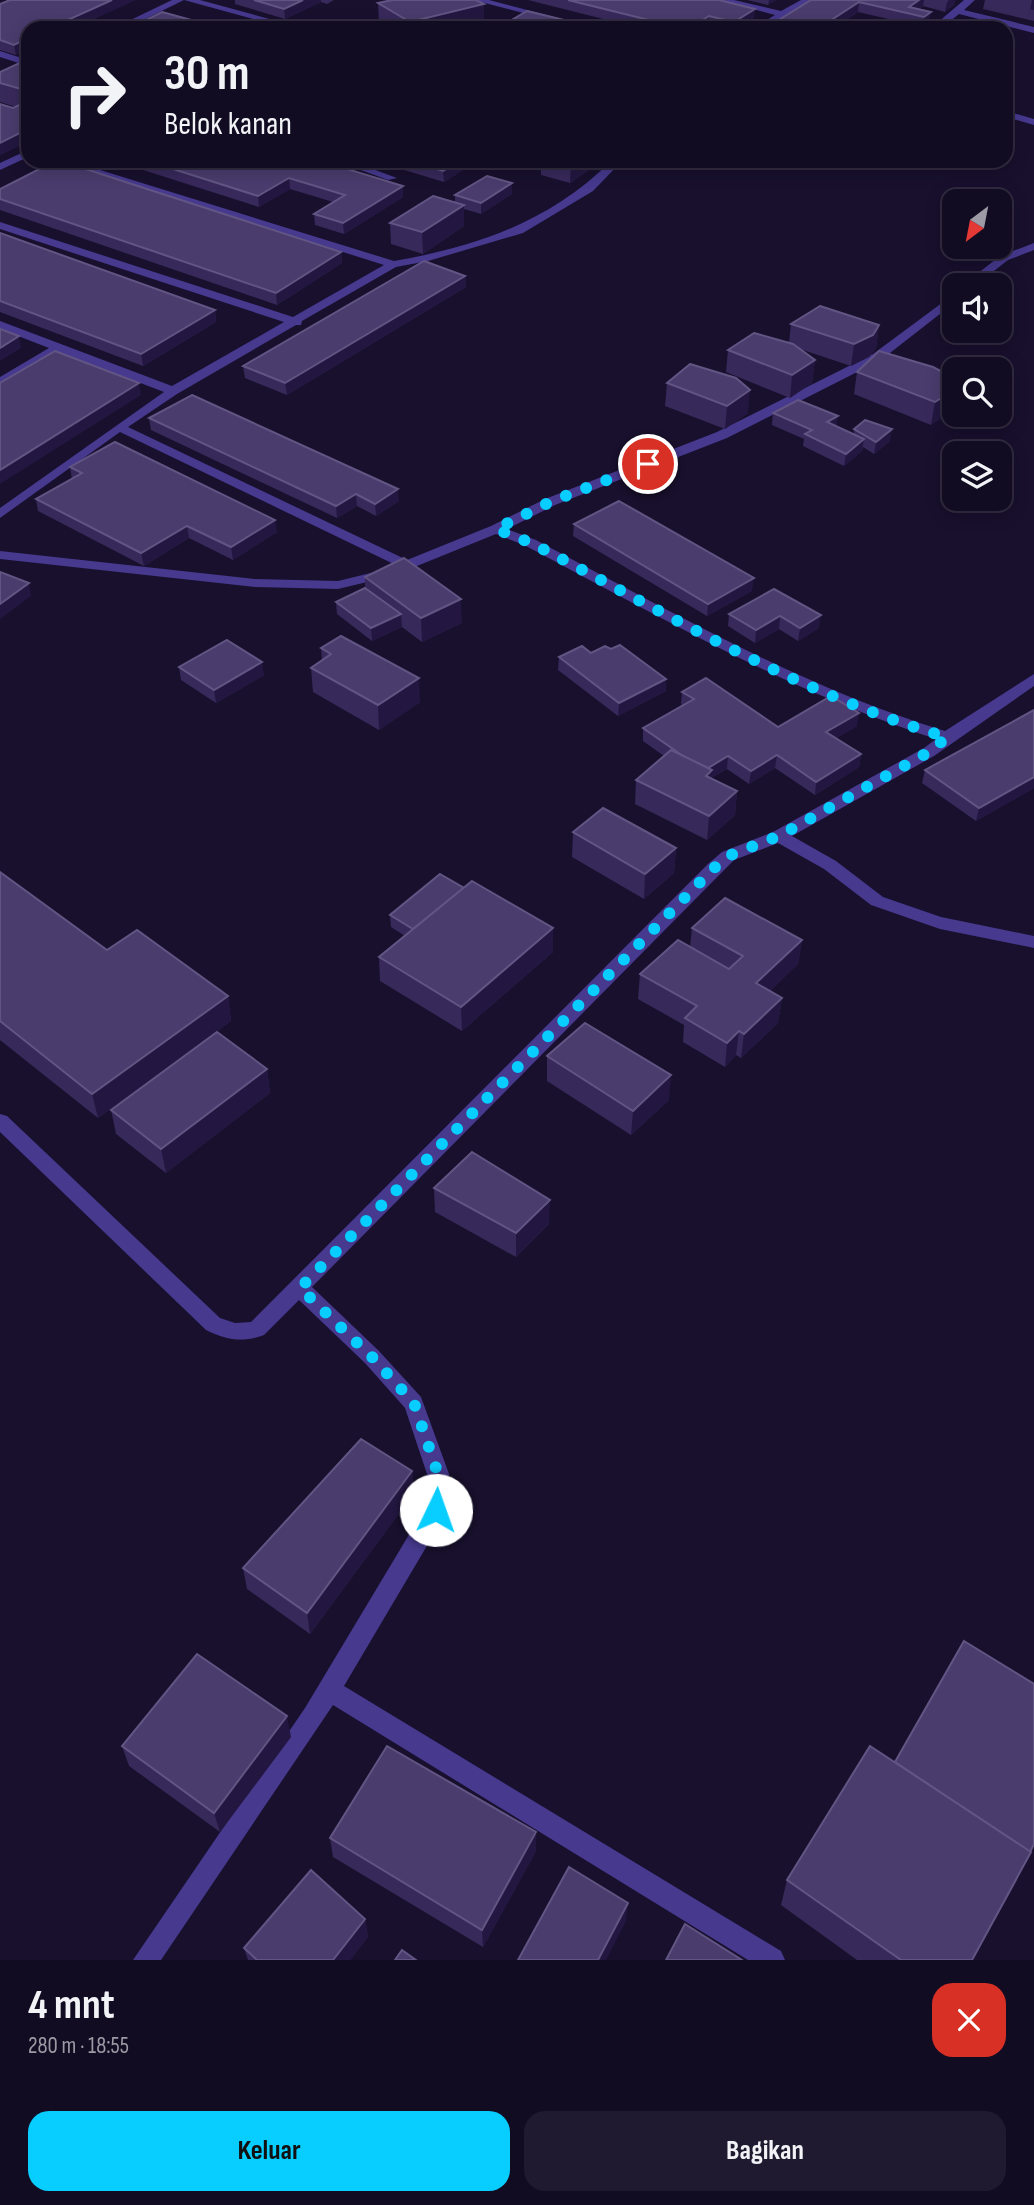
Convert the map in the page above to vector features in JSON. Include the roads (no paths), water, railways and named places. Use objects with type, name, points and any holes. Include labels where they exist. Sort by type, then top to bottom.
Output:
[{"type":"street","points":[[134,21],[179,0]]},
{"type":"street","points":[[190,0],[270,21]]},
{"type":"street","points":[[478,0],[562,21]]},
{"type":"street","points":[[723,0],[781,14]]},
{"type":"street","points":[[770,21],[808,0]]},
{"type":"street","points":[[945,21],[970,0]]},
{"type":"street","points":[[957,11],[998,21]]},
{"type":"street","points":[[515,21],[528,13]]},
{"type":"street","points":[[1013,25],[1034,30]]},
{"type":"street","points":[[0,54],[21,61]]},
{"type":"street","points":[[1013,116],[1034,122]]},
{"type":"street","points":[[0,167],[21,156]]},
{"type":"street","points":[[83,168],[393,264]]},
{"type":"street","points":[[362,168],[392,178]]},
{"type":"street","points":[[0,514],[173,391],[393,264],[519,231],[589,189],[610,168]]},
{"type":"street","points":[[0,225],[297,321]]},
{"type":"street","points":[[985,273],[1004,258],[1034,246]]},
{"type":"street","points":[[0,555],[255,583],[338,585],[372,579],[496,529],[550,502],[722,435],[877,357],[942,306]]},
{"type":"street","points":[[0,325],[173,391]]},
{"type":"street","points":[[0,382],[58,347]]},
{"type":"street","points":[[119,427],[407,565]]},
{"type":"street","points":[[496,529],[531,543],[800,683],[908,726],[947,737]]},
{"type":"street","points":[[0,1121],[213,1324],[239,1334],[257,1329],[684,896],[728,856],[779,836],[929,752],[1034,679]]},
{"type":"street","points":[[779,836],[830,865],[877,901],[940,923],[1034,942]]},
{"type":"street","points":[[146,1960],[313,1716],[436,1510],[438,1474],[414,1403],[372,1357],[300,1288]]},
{"type":"street","points":[[328,1689],[772,1960]]}]
